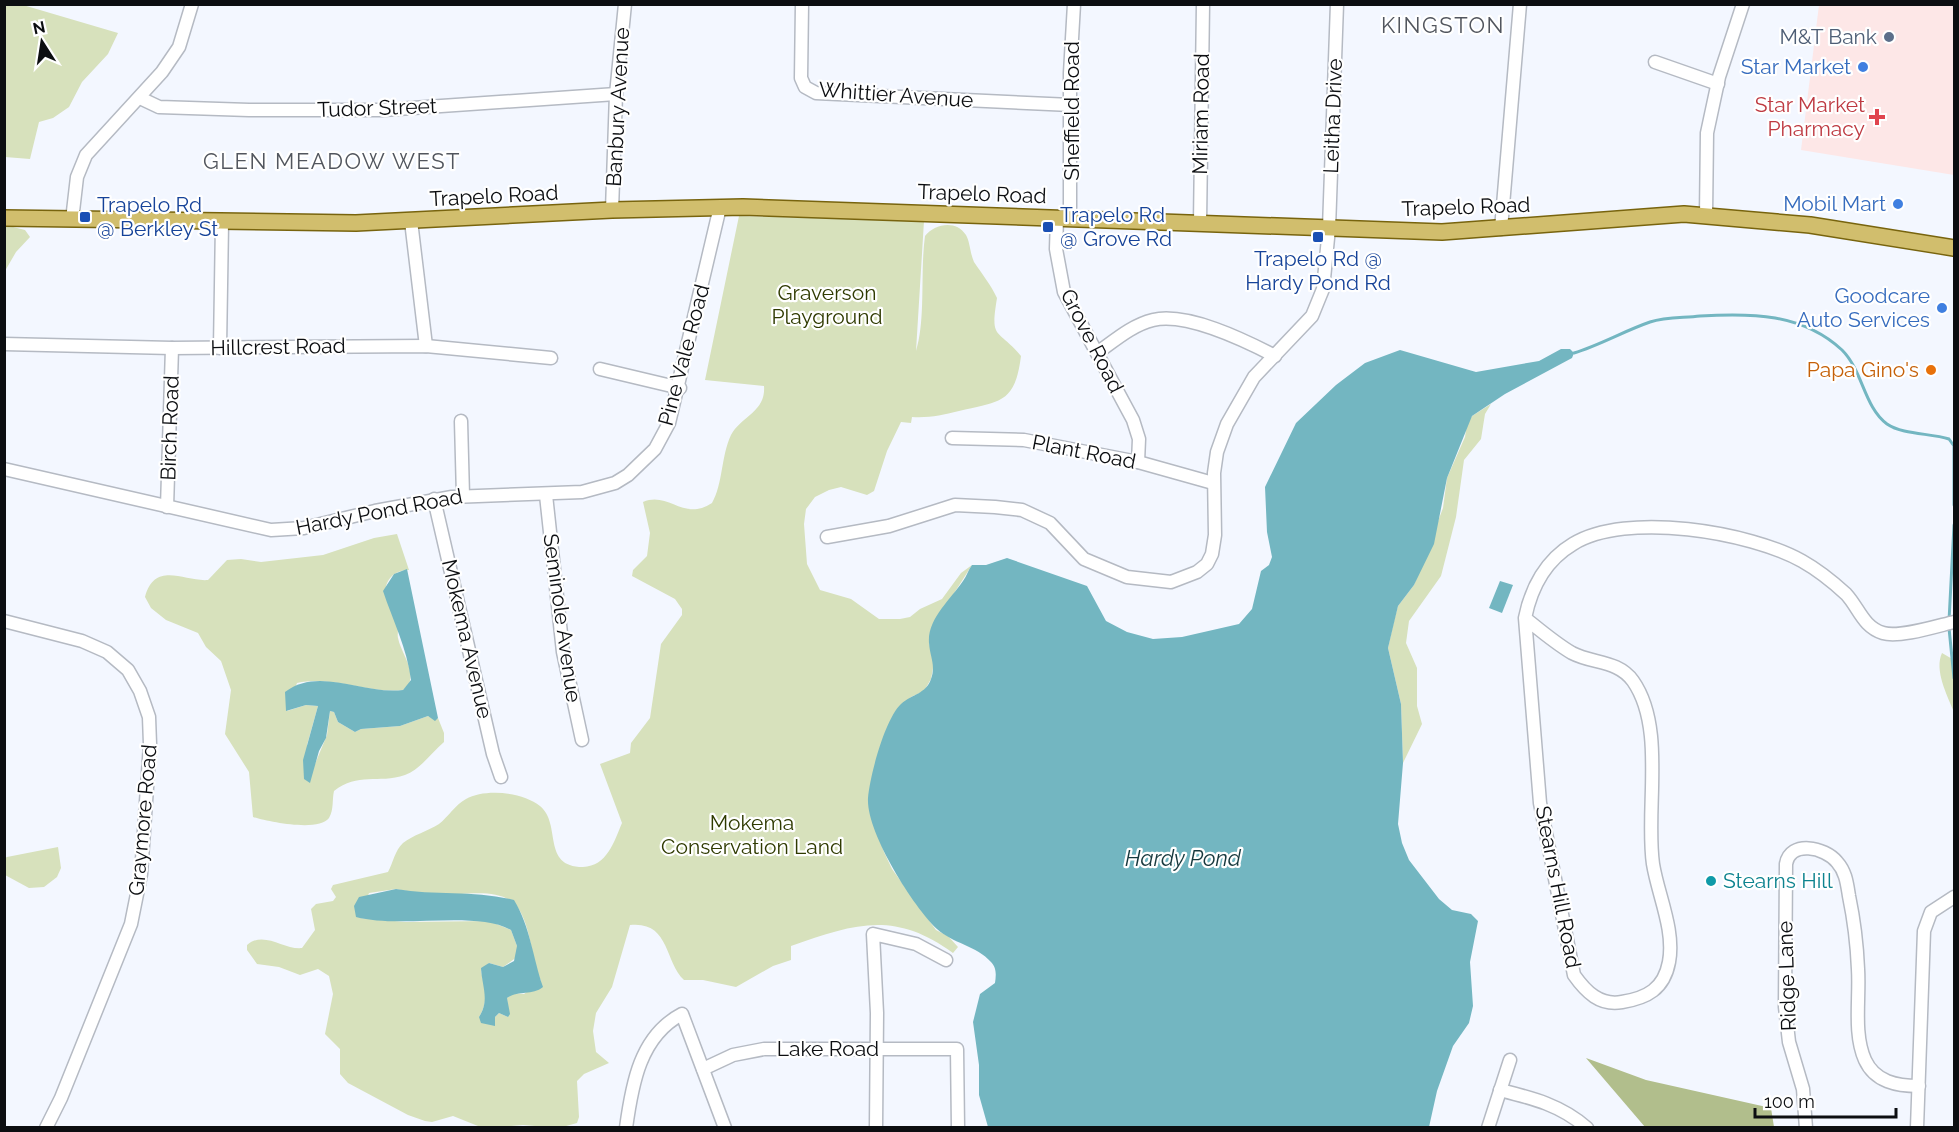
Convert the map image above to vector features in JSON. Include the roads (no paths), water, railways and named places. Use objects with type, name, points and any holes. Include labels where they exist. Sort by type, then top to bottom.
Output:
[{"type":"main road","name":"Trapelo Road","points":[[4,218],[222,223],[411,221],[612,210],[720,207],[1442,232],[1501,229],[1643,215],[1706,215],[1810,225],[1954,248]]},
{"type":"street","points":[[72,220],[77,177],[86,155],[162,72],[179,47],[192,4]]},
{"type":"street","name":"Banbury Avenue","points":[[612,210],[616,94],[625,4]]},
{"type":"street","name":"Whittier Avenue","points":[[802,4],[801,78],[805,87],[816,93],[1071,105]]},
{"type":"street","name":"Sheffield Road","points":[[1064,218],[1074,4]]},
{"type":"street","name":"Miriam Road","points":[[1200,223],[1203,4]]},
{"type":"street","name":"Leitha Drive","points":[[1329,228],[1337,4]]},
{"type":"street","points":[[1501,229],[1520,4]]},
{"type":"street","points":[[1706,215],[1707,133],[1718,84],[1743,4]]},
{"type":"street","points":[[1655,62],[1718,84]]},
{"type":"street","name":"Tudor Street","points":[[140,98],[159,107],[333,111],[616,94]]},
{"type":"street","name":"Pine Vale Road","points":[[615,483],[640,466],[655,449],[669,423],[680,388],[720,207]]},
{"type":"street","name":"Grove Road","points":[[1064,218],[1056,249],[1064,292],[1134,420],[1139,440],[1138,462]]},
{"type":"street","points":[[411,221],[426,346]]},
{"type":"street","points":[[220,348],[222,223]]},
{"type":"street","points":[[827,537],[889,526],[955,505],[1022,510],[1050,523],[1084,559],[1127,577],[1171,582],[1197,572],[1208,564],[1212,554],[1215,535],[1213,483],[1217,452],[1230,416],[1254,377],[1312,316],[1320,300],[1328,257],[1329,228]]},
{"type":"street","points":[[1097,353],[1134,328],[1150,321],[1167,318],[1185,319],[1275,356]]},
{"type":"street","name":"Hillcrest Road","points":[[4,345],[172,348],[426,346],[550,358]]},
{"type":"street","name":"Birch Road","points":[[167,507],[172,348]]},
{"type":"street","points":[[600,369],[680,388]]},
{"type":"street","points":[[461,421],[464,496]]},
{"type":"street","name":"Plant Road","points":[[952,438],[1024,440],[1138,462],[1213,483]]},
{"type":"street","name":"Hardy Pond Road","points":[[4,469],[254,528],[286,530],[434,499],[582,492],[615,483]]},
{"type":"street","name":"Seminole Avenue","points":[[546,495],[564,652],[582,740]]},
{"type":"street","name":"Mokema Avenue","points":[[434,499],[492,754],[501,777]]},
{"type":"street","name":"Stearns Hill Road","points":[[1525,618],[1573,653],[1620,668],[1640,693],[1648,723],[1653,766],[1653,864],[1669,933],[1670,961],[1658,988],[1648,996],[1614,1004],[1597,999],[1583,989],[1574,975],[1540,803],[1525,618],[1529,600],[1541,575],[1555,557],[1574,543],[1600,533],[1652,528],[1713,533],[1779,551],[1803,561],[1848,596],[1871,627],[1885,634],[1954,622]]},
{"type":"street","name":"Graymore Road","points":[[4,621],[82,640],[118,659],[140,691],[151,730],[146,823],[138,899],[131,924],[61,1098],[46,1128]]},
{"type":"street","name":"Ridge Lane","points":[[1806,1128],[1803,1089],[1789,1042],[1785,1007],[1786,864],[1788,855],[1793,850],[1800,848],[1826,854],[1836,860],[1846,879],[1856,940],[1859,1037],[1865,1061],[1871,1070],[1891,1083],[1919,1086]]},
{"type":"street","points":[[1917,1128],[1924,931],[1931,912],[1954,897]]},
{"type":"street","points":[[876,1128],[877,1050],[873,934],[916,944],[946,960]]},
{"type":"street","points":[[626,1128],[634,1079],[647,1046],[657,1031],[682,1014],[725,1128]]},
{"type":"street","name":"Lake Road","points":[[703,1069],[733,1055],[764,1049],[957,1049],[958,1128]]},
{"type":"street","points":[[1488,1128],[1510,1060]]},
{"type":"street","points":[[1500,1090],[1554,1106],[1574,1116],[1587,1128]]},
{"type":"street","points":[[628,1113],[634,1128]]},
{"type":"water","name":"Hardy Pond","points":[[1561,349],[1570,349],[1574,353],[1572,358],[1505,394],[1472,416],[1447,478],[1434,544],[1414,585],[1398,606],[1388,648],[1401,704],[1403,763],[1398,824],[1402,843],[1409,860],[1439,899],[1452,910],[1471,914],[1478,921],[1470,962],[1473,1006],[1469,1023],[1453,1046],[1437,1091],[1429,1127],[988,1127],[979,1095],[979,1065],[973,1022],[980,994],[995,983],[994,967],[979,952],[943,934],[916,904],[883,848],[869,812],[868,798],[875,762],[889,722],[901,704],[929,684],[933,665],[929,634],[936,618],[972,565],[986,565],[1007,558],[1087,586],[1106,621],[1127,632],[1153,639],[1182,637],[1239,624],[1252,609],[1261,571],[1269,565],[1272,557],[1267,532],[1265,487],[1296,423],[1336,385],[1365,363],[1400,350],[1476,372],[1539,361]]},
{"type":"water","points":[[407,569],[438,718],[435,721],[428,716],[400,726],[361,729],[355,732],[338,722],[334,712],[330,711],[326,738],[319,751],[310,783],[304,779],[303,760],[318,706],[306,705],[286,711],[285,692],[312,681],[342,683],[372,689],[403,690],[411,680],[409,668],[383,591],[394,574]]},
{"type":"water","points":[[1500,581],[1513,585],[1502,613],[1489,608]]},
{"type":"water","points":[[396,889],[485,895],[514,900],[528,931],[543,987],[507,998],[510,1014],[508,1017],[499,1013],[495,1017],[495,1026],[481,1023],[479,1017],[485,999],[481,968],[489,963],[503,967],[514,961],[517,946],[511,930],[496,924],[478,921],[394,921],[356,917],[354,906],[359,897]]},
{"type":"waterway","points":[[1574,353],[1650,322],[1669,318],[1738,315],[1793,322],[1827,338],[1842,350],[1855,368],[1873,408],[1887,424],[1909,432],[1949,439],[1954,446],[1954,505]]},
{"type":"waterway","points":[[1949,621],[1954,525]]},
{"type":"waterway","points":[[1949,628],[1954,678]]},
{"type":"place","name":"M&T Bank","points":[[1889,37]]},
{"type":"place","name":"Star Market","points":[[1863,67]]},
{"type":"place","name":"Star Market Pharmacy","points":[[1877,117]]},
{"type":"place","name":"Mobil Mart","points":[[1898,204]]},
{"type":"place","name":"Trapelo Rd @ Berkley St","points":[[85,217]]},
{"type":"place","name":"Trapelo Rd @ Grove Rd","points":[[1048,227]]},
{"type":"place","name":"Trapelo Rd @ Hardy Pond Rd","points":[[1318,237]]},
{"type":"place","name":"Goodcare Auto Services","points":[[1942,308]]},
{"type":"place","name":"Papa Gino's","points":[[1931,370]]},
{"type":"place","name":"Stearns Hill","points":[[1711,881]]},
{"type":"district","name":"KINGSTON","points":[[1443,25]]},
{"type":"district","name":"GLEN MEADOW WEST","points":[[332,161]]},
{"type":"park label","name":"Graverson Playground","points":[[827,305]]},
{"type":"park label","name":"Mokema Conservation Land","points":[[752,835]]}]
